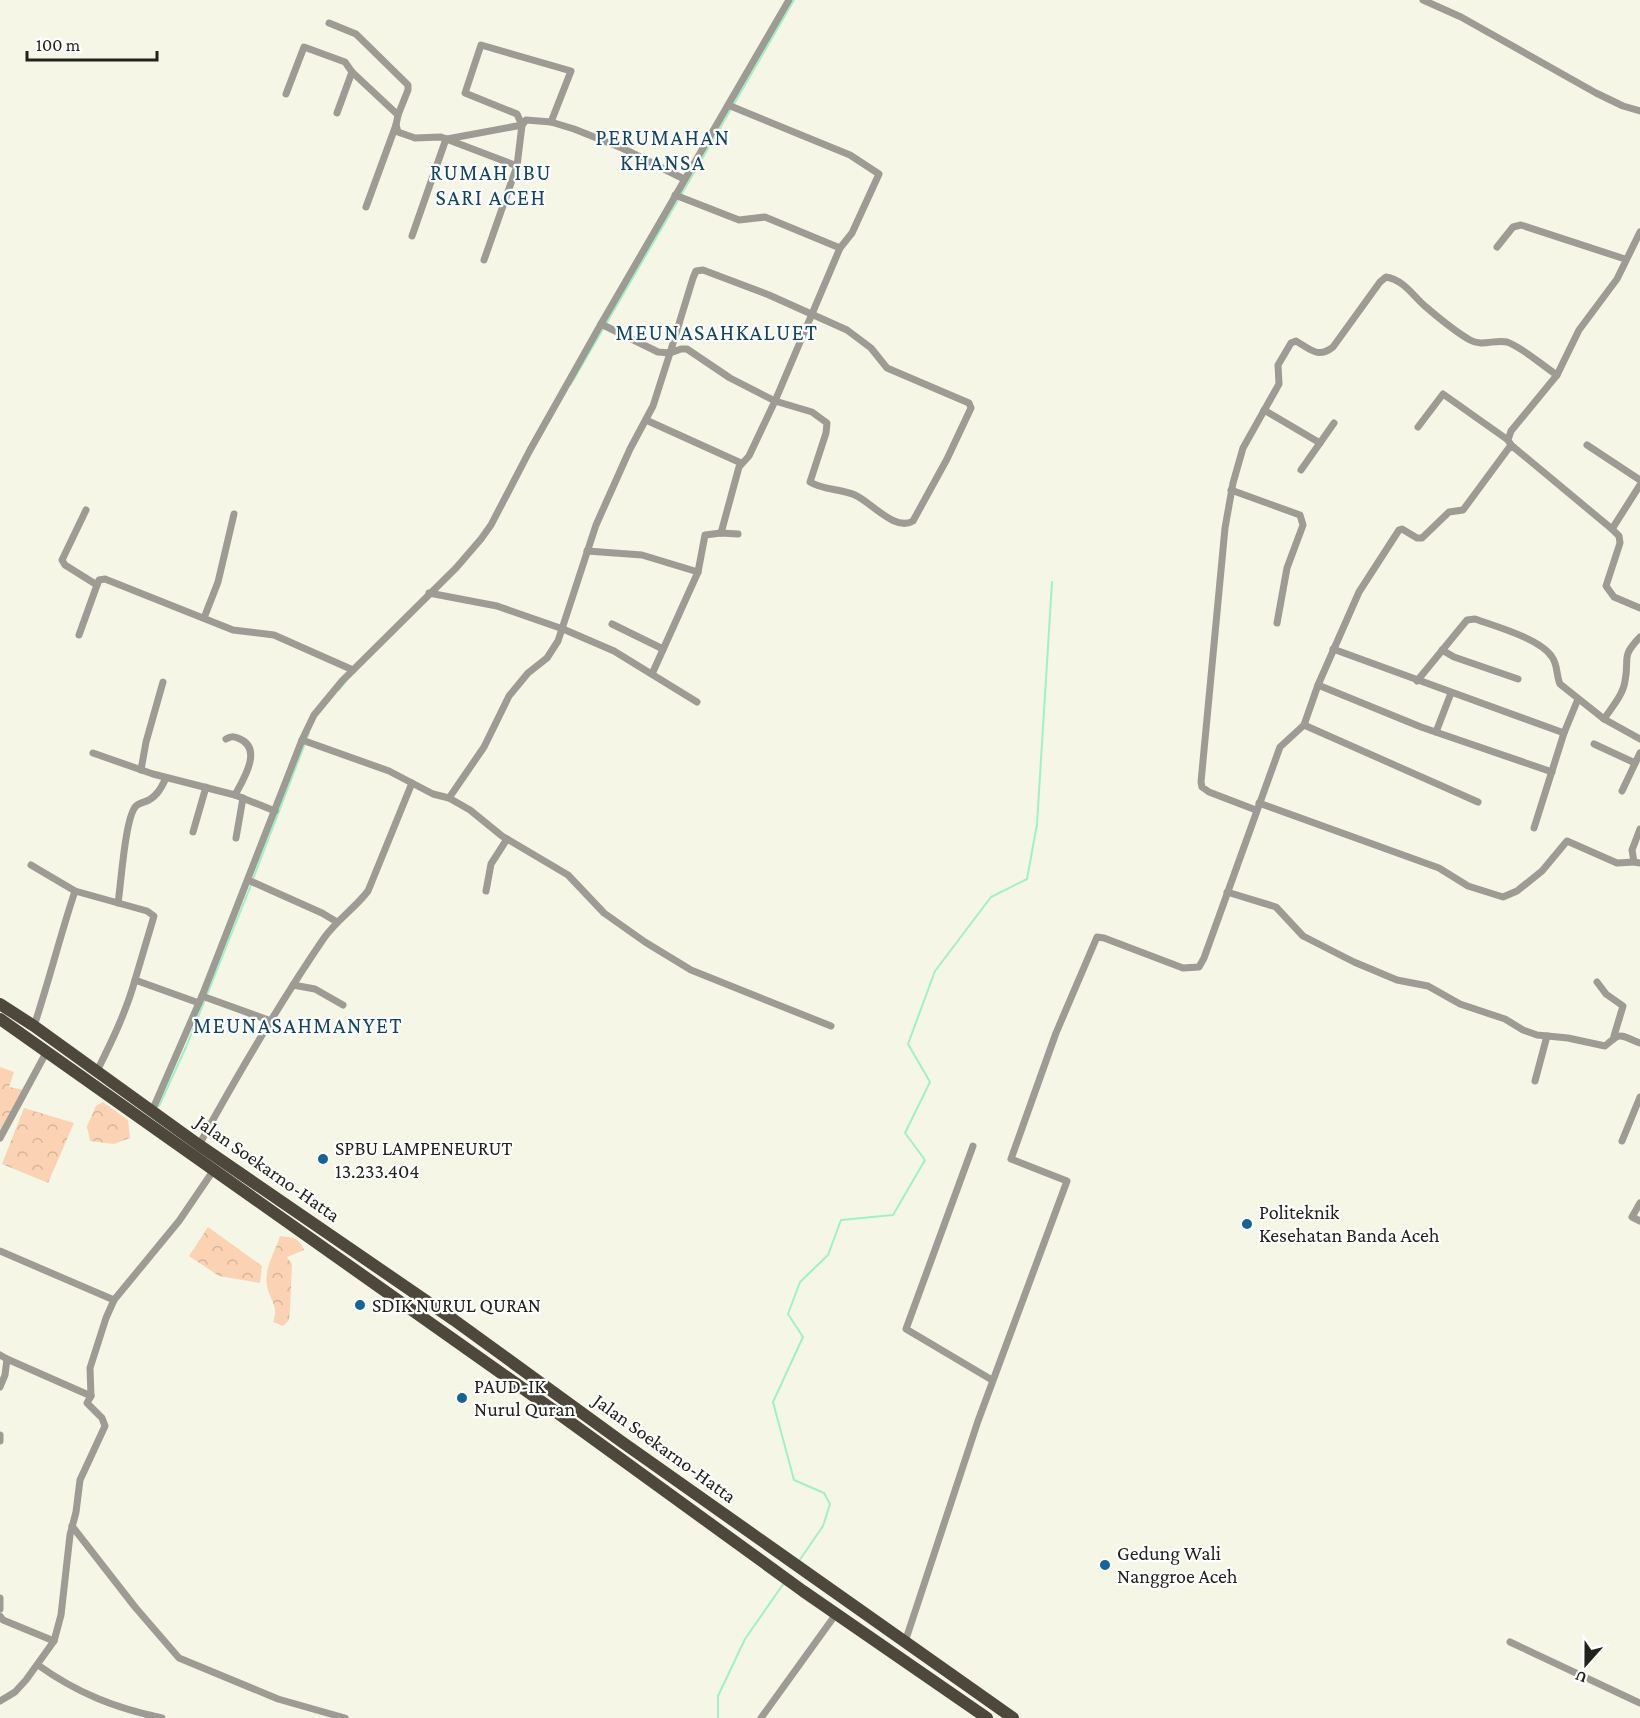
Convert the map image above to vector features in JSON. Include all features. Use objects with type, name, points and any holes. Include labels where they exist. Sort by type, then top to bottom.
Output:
[{"type":"highway","name":"Jalan Soekarno-Hatta","points":[[0,1004],[152,1111],[161,1125],[213,1171],[406,1305],[803,1591],[987,1718]]},
{"type":"highway","name":"Jalan Soekarno-Hatta","points":[[0,1019],[161,1125],[200,1145],[415,1293],[1013,1718]]},
{"type":"highway","points":[[406,1305],[415,1293]]},
{"type":"street","points":[[152,1111],[205,999],[252,882],[275,811],[314,715],[353,670],[456,568],[482,539],[530,450],[679,197],[684,179],[789,0]]},
{"type":"street","points":[[1423,0],[1461,17],[1596,93],[1623,106],[1640,111]]},
{"type":"street","points":[[329,23],[356,34],[408,85],[366,207]]},
{"type":"street","points":[[484,260],[517,166],[522,125],[518,114],[465,93],[481,45],[571,71],[551,122]]},
{"type":"street","points":[[286,94],[304,47],[345,62],[352,72],[398,115]]},
{"type":"street","points":[[337,112],[352,72]]},
{"type":"street","points":[[721,533],[741,463],[749,456],[840,248],[852,232],[879,174],[850,155],[728,105]]},
{"type":"street","points":[[446,139],[522,125],[526,120],[551,122],[622,148],[684,179]]},
{"type":"street","points":[[396,125],[398,132],[404,135],[423,139],[441,137],[517,166]]},
{"type":"street","points":[[412,236],[446,139]]},
{"type":"street","points":[[679,197],[739,220],[765,217],[840,248]]},
{"type":"street","points":[[1497,247],[1513,227],[1521,225],[1625,259]]},
{"type":"street","points":[[905,1642],[992,1380],[1067,1181],[1011,1159],[1056,1033],[1093,943],[1097,937],[1104,938],[1183,968],[1199,967],[1280,747],[1304,724],[1333,649],[1359,592],[1399,530],[1422,538],[1449,512],[1463,510],[1509,443],[1510,431],[1557,375],[1579,330],[1614,285],[1640,232]]},
{"type":"street","points":[[448,798],[484,747],[509,696],[528,673],[553,651],[563,629],[587,551],[630,449],[653,406],[670,353],[693,278],[699,270],[769,295],[847,330],[871,348],[887,368],[969,403],[971,408],[947,459],[913,521],[902,524],[893,521],[856,496],[811,484],[827,423],[812,412],[775,401],[730,378],[692,352],[681,349],[670,353],[658,352],[604,326]]},
{"type":"street","points":[[1256,810],[1209,792],[1202,787],[1201,782],[1225,528],[1231,490],[1243,448],[1279,384],[1278,365],[1291,343],[1296,341],[1319,354],[1326,353],[1386,277],[1409,288],[1418,300],[1442,321],[1472,341],[1508,343],[1557,375]]},
{"type":"street","points":[[1418,427],[1443,394],[1509,443],[1612,528],[1619,537],[1620,543],[1607,583],[1608,591],[1614,597],[1640,608]]},
{"type":"street","points":[[1264,410],[1320,443]]},
{"type":"street","points":[[646,420],[741,463]]},
{"type":"street","points":[[1301,470],[1335,423]]},
{"type":"street","points":[[1587,445],[1640,480]]},
{"type":"street","points":[[1612,528],[1640,485]]},
{"type":"street","points":[[1231,490],[1300,515],[1303,519],[1303,525],[1287,568],[1277,622]]},
{"type":"street","points":[[86,510],[62,560],[65,565],[97,585]]},
{"type":"street","points":[[204,618],[218,582],[234,514]]},
{"type":"street","points":[[652,674],[698,572],[705,535],[738,534]]},
{"type":"street","points":[[587,551],[642,555],[698,572]]},
{"type":"street","points":[[79,635],[99,580],[105,579],[233,630],[274,635],[353,670]]},
{"type":"street","points":[[429,593],[497,606],[563,629],[614,651],[698,702]]},
{"type":"street","points":[[1417,681],[1468,619],[1475,619],[1539,644],[1548,651],[1556,664],[1560,684],[1604,719],[1640,739]]},
{"type":"street","points":[[612,624],[663,649]]},
{"type":"street","points":[[1604,719],[1622,691],[1626,680],[1625,658],[1628,649],[1640,637]]},
{"type":"street","points":[[1333,649],[1564,734]]},
{"type":"street","points":[[1442,650],[1454,657],[1518,679]]},
{"type":"street","points":[[141,770],[146,742],[163,682]]},
{"type":"street","points":[[1318,685],[1436,732],[1552,772]]},
{"type":"street","points":[[1436,732],[1450,693]]},
{"type":"street","points":[[1534,828],[1564,734],[1578,699]]},
{"type":"street","points":[[1304,724],[1478,802]]},
{"type":"street","points":[[226,739],[232,736],[238,738],[251,749],[246,774],[235,795]]},
{"type":"street","points":[[305,741],[388,771],[433,794],[448,798],[470,810],[507,839],[568,874],[604,913],[691,970],[831,1026]]},
{"type":"street","points":[[1594,744],[1635,763]]},
{"type":"street","points":[[93,753],[166,778],[235,795],[275,811]]},
{"type":"street","points":[[1622,791],[1640,753]]},
{"type":"street","points":[[118,903],[132,812],[137,805],[151,799],[157,793],[166,778]]},
{"type":"street","points":[[200,1145],[293,985],[337,922],[358,904],[368,891],[412,783]]},
{"type":"street","points":[[194,832],[206,788]]},
{"type":"street","points":[[236,838],[243,798]]},
{"type":"street","points":[[1259,802],[1439,868],[1468,885],[1503,897],[1517,891],[1542,871],[1567,841],[1617,862],[1637,863],[1632,850],[1640,829]]},
{"type":"street","points":[[486,891],[491,864],[507,839]]},
{"type":"street","points":[[31,865],[75,891],[147,911],[154,916],[128,1002],[115,1036],[96,1071]]},
{"type":"street","points":[[252,882],[337,922]]},
{"type":"street","points":[[34,1026],[75,891]]},
{"type":"street","points":[[1227,892],[1276,907],[1303,936],[1354,962],[1397,980],[1428,986],[1471,1009],[1505,1019],[1524,1030],[1605,1046],[1614,1036],[1623,1006],[1606,994],[1597,982]]},
{"type":"street","points":[[135,980],[205,999],[271,1021]]},
{"type":"street","points":[[293,985],[315,989],[343,1005]]},
{"type":"street","points":[[1614,1036],[1620,1035],[1640,1043]]},
{"type":"street","points":[[1535,1081],[1547,1036]]},
{"type":"street","points":[[0,1138],[47,1051]]},
{"type":"street","points":[[1622,1141],[1640,1097]]},
{"type":"street","points":[[973,1146],[906,1329],[992,1380]]},
{"type":"street","points":[[0,1701],[15,1692],[38,1665],[54,1641],[61,1615],[72,1526],[82,1473],[105,1426],[102,1418],[87,1403],[91,1396],[90,1368],[106,1318],[114,1300],[179,1221],[213,1171]]},
{"type":"street","points":[[1640,1203],[1632,1217],[1640,1221]]},
{"type":"street","points":[[0,1251],[114,1300]]},
{"type":"street","points":[[0,1354],[91,1396]]},
{"type":"street","points":[[0,1387],[5,1375],[7,1359]]},
{"type":"street","points":[[0,1435],[0,1441]]},
{"type":"street","points":[[72,1526],[179,1658],[278,1699],[345,1718]]},
{"type":"street","points":[[0,1598],[0,1609]]},
{"type":"street","points":[[761,1718],[836,1614]]},
{"type":"street","points":[[0,1616],[3,1620],[54,1641]]},
{"type":"street","points":[[1510,1642],[1640,1703]]},
{"type":"street","points":[[38,1665],[62,1683],[84,1695],[162,1718]]},
{"type":"green space","points":[[0,1067],[14,1072],[9,1087],[25,1090],[0,1131]]},
{"type":"green space","points":[[103,1102],[128,1120],[130,1138],[114,1144],[90,1141],[87,1126],[96,1106]]},
{"type":"green space","points":[[24,1108],[74,1123],[48,1183],[2,1164]]},
{"type":"green space","points":[[208,1227],[262,1266],[260,1283],[219,1276],[189,1256]]},
{"type":"green space","points":[[280,1236],[298,1240],[304,1250],[287,1257],[292,1264],[290,1309],[289,1320],[283,1326],[273,1322],[275,1307],[266,1279],[268,1266]]},
{"type":"waterway","points":[[734,104],[794,0]]},
{"type":"waterway","points":[[571,384],[731,109]]},
{"type":"waterway","points":[[799,1561],[823,1526],[830,1504],[824,1493],[794,1480],[773,1402],[803,1337],[788,1314],[800,1282],[828,1255],[841,1220],[893,1215],[925,1160],[905,1133],[930,1082],[908,1044],[935,971],[991,897],[1027,879],[1037,824],[1052,582]]},
{"type":"waterway","points":[[339,690],[347,680]]},
{"type":"waterway","points":[[253,879],[309,733]]},
{"type":"waterway","points":[[159,1106],[186,1047],[251,885]]},
{"type":"waterway","points":[[718,1718],[718,1696],[745,1639],[784,1583]]},
{"type":"place","name":"SPBU LAMPENEURUT 13.233.404","points":[[323,1159]]},
{"type":"place","name":"Politeknik Kesehatan Banda Aceh","points":[[1247,1224]]},
{"type":"place","name":"SDIK NURUL QURAN","points":[[360,1305]]},
{"type":"place","name":"PAUD-IK Nurul Quran","points":[[462,1398]]},
{"type":"place","name":"Gedung Wali Nanggroe Aceh","points":[[1105,1565]]},
{"type":"district","name":"PERUMAHAN KHANSA","points":[[663,150]]},
{"type":"district","name":"RUMAH IBU SARI ACEH","points":[[491,184]]},
{"type":"district","name":"MEUNASAHKALUET","points":[[717,332]]},
{"type":"district","name":"MEUNASAHMANYET","points":[[298,1025]]}]
